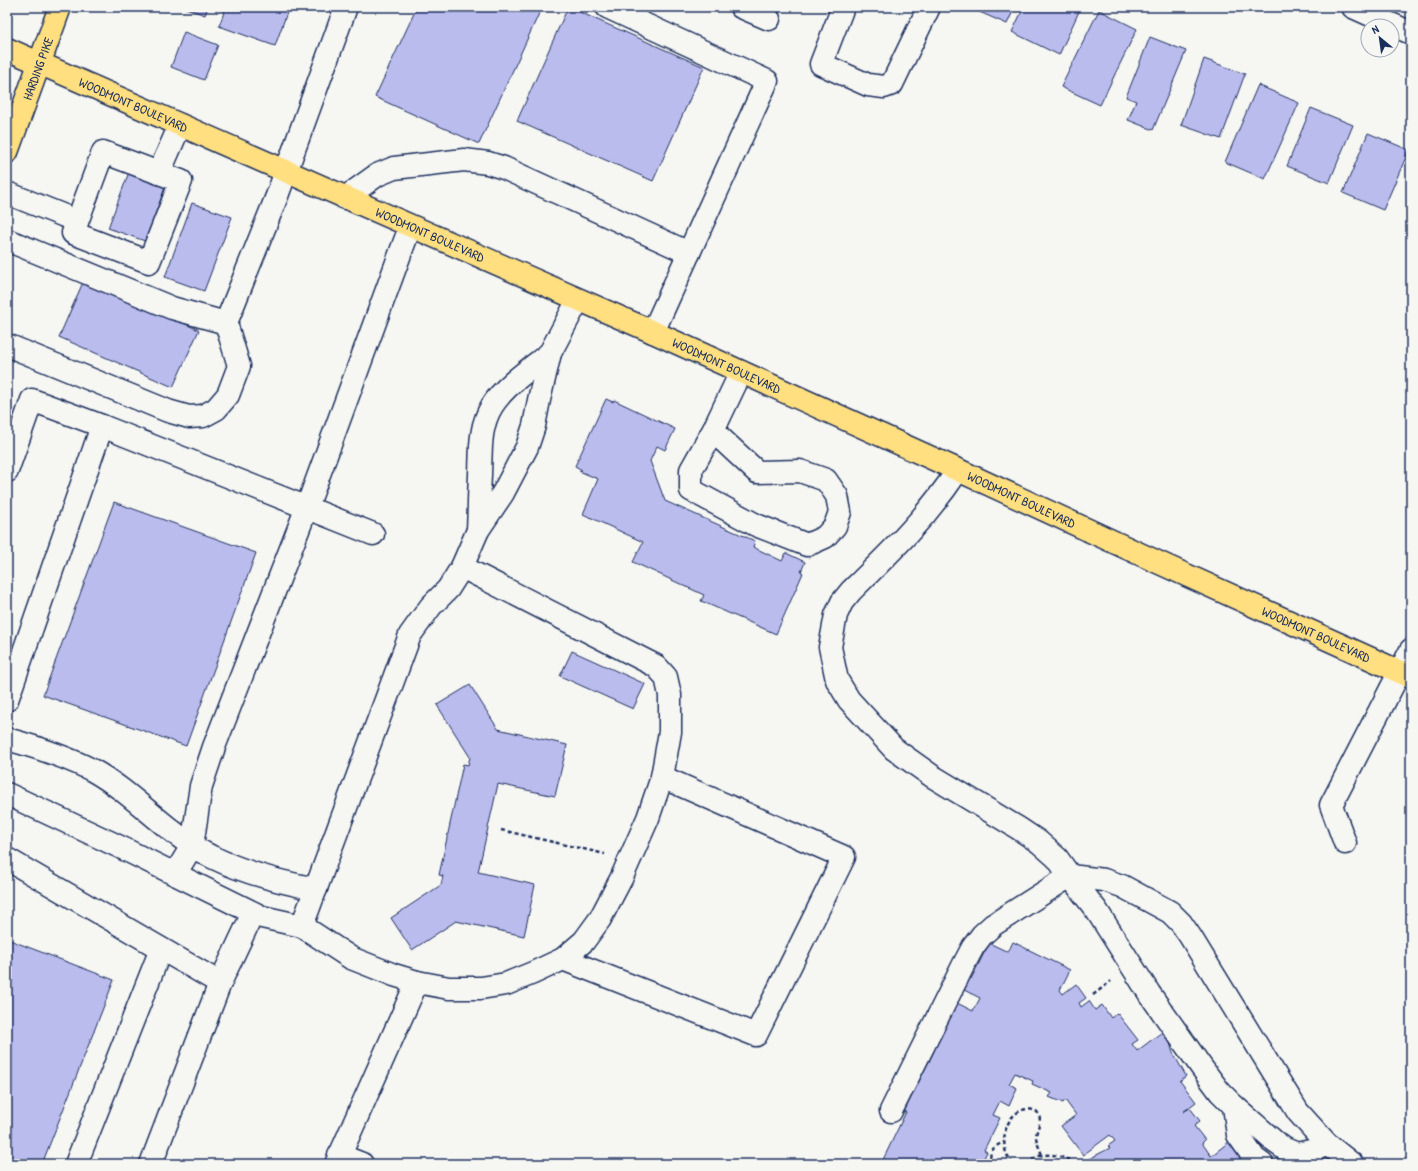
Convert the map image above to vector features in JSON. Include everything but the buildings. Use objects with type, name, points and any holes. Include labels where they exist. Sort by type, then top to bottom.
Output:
[{"type":"main road","name":"HARDING PIKE","points":[[7,152],[60,7]]},
{"type":"main road","name":"WOODMONT BOULEVARD","points":[[7,49],[410,227],[653,332],[1406,674]]},
{"type":"street","points":[[7,345],[168,411],[189,417],[203,416],[216,409],[228,395],[239,366],[226,323],[286,172],[346,7]]},
{"type":"street","points":[[607,7],[767,81],[653,332]]},
{"type":"street","points":[[741,7],[769,19]]},
{"type":"street","points":[[843,7],[821,64],[868,85],[884,87],[892,84],[929,7]]},
{"type":"street","points":[[1353,7],[1411,33]]},
{"type":"street","points":[[160,173],[180,125]]},
{"type":"street","points":[[103,152],[160,173],[181,181],[149,262],[73,233],[103,152]]},
{"type":"street","points":[[345,198],[377,175],[394,168],[464,160],[488,162],[689,253]]},
{"type":"street","points":[[7,193],[77,221]]},
{"type":"street","points":[[175,874],[192,846],[201,786],[205,771],[307,507],[410,227]]},
{"type":"street","points":[[7,240],[172,308],[226,323]]},
{"type":"street","points":[[302,926],[410,635],[431,606],[448,589],[462,567],[478,530],[503,493],[527,447],[534,426],[550,353],[578,300]]},
{"type":"street","points":[[478,530],[480,446],[482,430],[486,418],[498,398],[550,353]]},
{"type":"street","points":[[713,431],[757,472],[800,471],[826,480],[836,496],[840,512],[835,526],[825,537],[807,545],[756,525],[691,490],[691,470],[713,431],[740,372]]},
{"type":"street","points":[[7,471],[32,400],[102,426],[372,534]]},
{"type":"street","points":[[7,700],[11,673],[102,426]]},
{"type":"street","points":[[958,470],[936,503],[919,523],[850,591],[842,602],[836,615],[830,646],[837,680],[849,700],[894,749],[932,776],[1039,842],[1057,858],[1097,911],[1149,993],[1220,1092],[1274,1142],[1285,1149],[1288,1159],[1315,1150],[1327,1144]]},
{"type":"street","points":[[7,794],[120,846],[253,913],[262,917],[302,926],[351,958],[394,975],[417,982],[448,988],[481,988],[506,984],[533,974],[564,959],[584,941],[600,919],[630,860],[648,818],[662,777],[670,732],[670,695],[666,677],[656,666],[462,567]]},
{"type":"street","points":[[1345,843],[1331,805],[1406,674],[1411,650]]},
{"type":"street","points":[[7,739],[69,759],[93,771],[117,787],[192,846],[223,862],[250,874],[316,890]]},
{"type":"street","points":[[564,959],[756,1035],[844,857],[662,777]]},
{"type":"street","points":[[7,859],[220,983]]},
{"type":"street","points":[[891,1110],[964,964],[982,935],[993,925],[1070,876],[1104,880],[1117,884],[1170,912],[1181,923],[1290,1100],[1313,1131],[1352,1164]]},
{"type":"street","points":[[152,1164],[220,983],[253,913]]},
{"type":"street","points":[[76,1164],[160,948]]},
{"type":"street","points":[[362,1164],[337,1160],[417,982]]},
{"type":"street","points":[[1234,1106],[1238,1135],[1255,1158],[1262,1164]]},
{"type":"path","points":[[500,830],[630,860]]},
{"type":"path","points":[[1013,1164],[1006,1155],[1004,1133],[1013,1117],[1022,1110],[1032,1109],[1039,1113],[1040,1122],[1036,1135],[1042,1155]]},
{"type":"path","points":[[993,1164],[990,1158],[992,1150],[995,1146],[1004,1142]]},
{"type":"path","points":[[1027,1164],[1034,1158],[1042,1155],[1051,1155],[1077,1164]]}]
